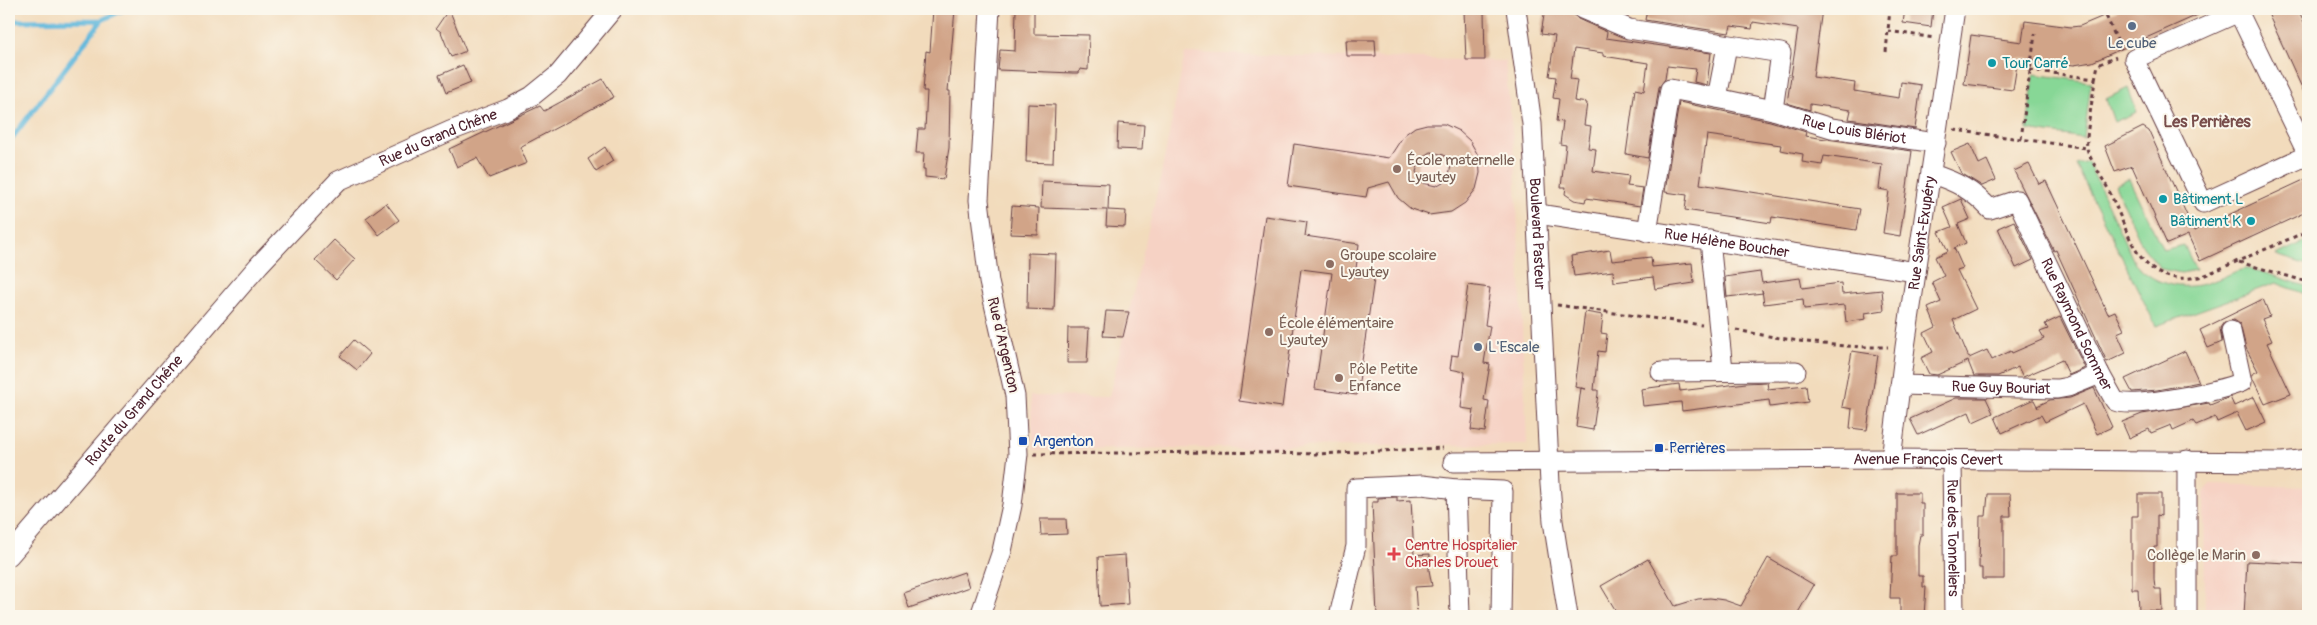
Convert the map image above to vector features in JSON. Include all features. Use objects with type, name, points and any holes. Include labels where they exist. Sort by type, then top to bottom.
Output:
[{"type":"street","name":"Rue du Grand Chêne","points":[[259,264],[338,181],[450,131],[508,109],[532,96],[558,75],[613,9]]},
{"type":"street","name":"Rue d'Argenton","points":[[980,616],[1002,551],[1012,505],[1018,454],[1015,396],[989,282],[979,200],[990,9]]},
{"type":"street","name":"Boulevard Pasteur","points":[[1516,9],[1532,124],[1553,522],[1568,616]]},
{"type":"street","points":[[1582,9],[1629,29],[1727,46],[1781,53],[1773,110]]},
{"type":"street","name":"Rue Saint-Exupéry","points":[[1891,459],[1916,272],[1956,9]]},
{"type":"street","points":[[2238,10],[2308,155],[2203,203],[2134,59],[2238,10]]},
{"type":"street","points":[[1718,98],[1727,46]]},
{"type":"street","name":"Rue Louis Blériot","points":[[1647,232],[1670,89],[1773,110],[1832,128],[1937,136]]},
{"type":"street","name":"Rue Raymond Sommer","points":[[1932,174],[1959,183],[1979,197],[1990,209],[2017,200],[2100,374],[2116,401],[2134,404],[2227,388],[2242,382],[2230,331]]},
{"type":"street","name":"Rue Hélène Boucher","points":[[1538,214],[1916,272]]},
{"type":"street","points":[[1710,240],[1723,370]]},
{"type":"street","name":"Route du Grand Chêne","points":[[9,556],[259,264]]},
{"type":"street","points":[[1661,372],[1723,370],[1796,372]]},
{"type":"street","name":"Rue Guy Bouriat","points":[[1900,385],[2057,389],[2068,387],[2100,374]]},
{"type":"street","name":"Avenue François Cevert","points":[[1453,462],[1891,459],[2283,462],[2308,459]]},
{"type":"street","name":"Rue des Tonneliers","points":[[1952,459],[1954,616]]},
{"type":"street","points":[[2187,460],[2187,616]]},
{"type":"street","points":[[1339,616],[1356,546],[1356,488],[1422,485],[1503,491],[1500,616]]},
{"type":"street","points":[[1456,489],[1460,616]]},
{"type":"path","points":[[1886,52],[1890,9]]},
{"type":"path","points":[[2103,9],[2123,54],[2098,65],[2087,148],[2139,255],[2152,270],[2163,277],[2186,280],[2203,276],[2308,231]]},
{"type":"path","points":[[1888,31],[1951,40]]},
{"type":"path","points":[[2021,139],[2035,34]]},
{"type":"path","points":[[2030,70],[2096,79]]},
{"type":"path","points":[[1937,136],[2021,139],[2087,148]]},
{"type":"path","points":[[2239,262],[2308,282]]},
{"type":"path","points":[[1018,454],[1215,452],[1317,454],[1453,447],[1453,462]]},
{"type":"shaded area","name":"Groupe scolaire Lyautey","points":[[1185,53],[1505,61],[1515,160],[1527,444],[1034,450],[1030,396],[1109,397],[1161,175]]},
{"type":"shaded area","name":"Collège le Marin","points":[[2210,484],[2308,487],[2308,616],[2205,616],[2204,493]]},
{"type":"green space","points":[[2034,74],[2091,82],[2084,138],[2027,130]]},
{"type":"green space","points":[[2128,88],[2137,112],[2114,122],[2106,99]]},
{"type":"green space","points":[[2088,162],[2135,264],[2153,278],[2172,285],[2194,286],[2205,284],[2234,272],[2250,269],[2308,287],[2308,295],[2276,283],[2156,326],[2076,165]]},
{"type":"green space","points":[[2129,179],[2163,250],[2184,245],[2196,270],[2181,273],[2161,269],[2143,247],[2115,185]]},
{"type":"green space","points":[[2308,240],[2308,265],[2276,255]]},
{"type":"building","points":[[449,9],[466,51],[451,57],[441,32],[436,28]]},
{"type":"building","points":[[933,9],[955,9],[948,91],[950,91],[949,148],[944,179],[925,177],[925,169],[923,169],[924,153],[916,153],[918,129],[925,129],[927,91],[923,91],[926,51],[930,52]]},
{"type":"building","points":[[1016,9],[1034,9],[1034,34],[1089,35],[1088,70],[1080,69],[1079,73],[1073,73],[998,70],[1000,50],[1015,51]]},
{"type":"building","points":[[1545,9],[1571,11],[1578,19],[1607,32],[1606,38],[1711,53],[1707,85],[1694,82],[1696,69],[1667,66],[1665,79],[1659,87],[1648,158],[1626,154],[1635,89],[1644,91],[1648,63],[1574,49],[1570,79],[1577,80],[1574,101],[1587,103],[1584,125],[1591,126],[1588,148],[1596,149],[1593,171],[1629,176],[1627,186],[1643,188],[1640,206],[1586,198],[1585,202],[1574,200],[1565,194],[1566,187],[1561,187],[1566,145],[1560,144],[1563,122],[1556,121],[1559,99],[1553,98],[1556,77],[1549,76],[1555,36],[1541,34]]},
{"type":"building","points":[[1647,9],[1822,9],[1813,77],[1855,83],[1854,91],[1899,98],[1901,82],[1921,85],[1915,129],[1849,119],[1851,110],[1810,104],[1810,110],[1787,103],[1798,29],[1753,22],[1752,29],[1731,26],[1729,33],[1645,20]]},
{"type":"building","points":[[1905,9],[1933,9],[1931,27],[1903,23]]},
{"type":"building","points":[[2120,9],[2211,9],[2092,62],[2074,65],[2018,58],[2013,90],[1964,84],[1971,35],[2022,42],[2025,21],[2071,27],[2080,26]]},
{"type":"building","points":[[2266,9],[2298,9],[2308,31],[2308,101]]},
{"type":"building","points":[[1464,11],[1484,11],[1485,60],[1466,60]]},
{"type":"building","points":[[1346,40],[1375,40],[1376,56],[1347,56]]},
{"type":"building","points":[[463,65],[471,83],[446,93],[439,75]]},
{"type":"building","points":[[603,79],[614,97],[520,147],[527,163],[489,178],[477,158],[457,167],[449,149],[540,106],[544,111]]},
{"type":"building","points":[[1679,102],[1770,121],[1806,132],[1805,136],[1912,151],[1900,236],[1883,233],[1889,191],[1879,189],[1882,164],[1824,156],[1822,165],[1802,162],[1803,154],[1780,150],[1781,145],[1707,135],[1700,184],[1860,209],[1856,230],[1772,217],[1771,223],[1685,210],[1687,195],[1665,192]]},
{"type":"building","points":[[1028,104],[1055,105],[1053,163],[1026,162]]},
{"type":"building","points":[[1118,123],[1144,125],[1142,150],[1117,149]]},
{"type":"building","points":[[1427,124],[1444,124],[1459,131],[1470,141],[1479,157],[1480,173],[1476,189],[1465,203],[1451,212],[1429,215],[1411,209],[1398,198],[1389,182],[1368,188],[1366,197],[1288,186],[1294,144],[1389,158],[1404,135],[1415,127]],"holes":[[[1431,152],[1444,155],[1451,166],[1448,179],[1436,186],[1423,183],[1416,172],[1420,159]]]},
{"type":"building","points":[[2143,127],[2149,131],[2194,231],[2308,178],[2308,211],[2200,261],[2188,235],[2167,244],[2132,166],[2115,172],[2105,146]]},
{"type":"building","points":[[1970,144],[1979,164],[1987,160],[1996,180],[1982,186],[1961,173],[1951,152]]},
{"type":"building","points":[[605,147],[613,161],[596,172],[588,159]]},
{"type":"building","points":[[2029,164],[2039,184],[2046,181],[2108,314],[2115,311],[2124,330],[2117,333],[2126,353],[2107,362],[2056,250],[2054,251],[2014,171]]},
{"type":"building","points":[[1042,181],[1109,184],[1108,210],[1126,211],[1125,227],[1106,226],[1107,210],[1041,208]]},
{"type":"building","points":[[1961,199],[1970,219],[1958,224],[1966,243],[1954,248],[1963,268],[1957,270],[1976,309],[1953,320],[1969,358],[1987,350],[1992,360],[2044,339],[2040,332],[2048,329],[2045,324],[2060,317],[2085,368],[2069,375],[2062,360],[2023,377],[2018,367],[1998,376],[1974,376],[1968,361],[1937,375],[1929,374],[1921,358],[1933,352],[1924,333],[1936,327],[1928,308],[1941,302],[1932,282],[1944,276],[1935,257],[1948,251],[1939,232],[1952,227],[1943,207]]},
{"type":"building","points":[[386,203],[399,220],[379,235],[366,218]]},
{"type":"building","points":[[1012,206],[1039,208],[1038,235],[1010,234]]},
{"type":"building","points":[[1265,216],[1307,222],[1305,236],[1359,244],[1355,277],[1374,279],[1357,395],[1315,389],[1332,273],[1301,269],[1282,407],[1239,401]]},
{"type":"building","points":[[2014,221],[2033,260],[2016,268],[1998,228]]},
{"type":"building","points":[[334,240],[355,259],[336,280],[315,260]]},
{"type":"building","points":[[1610,250],[1612,261],[1651,257],[1652,267],[1692,263],[1694,283],[1655,289],[1653,277],[1614,282],[1613,271],[1574,276],[1571,256]]},
{"type":"building","points":[[1028,253],[1056,254],[1054,310],[1027,309]]},
{"type":"building","points":[[1760,272],[1762,283],[1800,278],[1802,288],[1841,283],[1842,294],[1882,290],[1884,310],[1865,313],[1866,319],[1846,322],[1844,305],[1804,309],[1803,299],[1764,304],[1762,293],[1727,297],[1725,277]]},
{"type":"building","points":[[1468,285],[1490,288],[1485,325],[1490,326],[1484,363],[1490,364],[1484,400],[1489,401],[1485,432],[1471,430],[1474,410],[1461,408],[1465,372],[1450,369],[1452,355],[1458,356]]},
{"type":"building","points":[[2263,299],[2270,316],[2262,319],[2272,341],[2267,343],[2291,394],[2265,404],[2252,377],[2252,374],[2258,371],[2246,348],[2240,324],[2234,320],[2224,322],[2220,328],[2222,342],[2208,348],[2200,330]]},
{"type":"building","points":[[1106,311],[1129,312],[1123,337],[1103,336]]},
{"type":"building","points":[[1585,312],[1603,315],[1601,333],[1607,334],[1605,352],[1598,351],[1594,390],[1598,390],[1598,394],[1593,430],[1576,427],[1581,388],[1575,387]]},
{"type":"building","points":[[1068,328],[1089,328],[1087,363],[1067,363]]},
{"type":"building","points":[[354,340],[370,354],[357,370],[340,356]]},
{"type":"building","points":[[1852,351],[1878,355],[1867,430],[1850,428],[1852,409],[1842,407]]},
{"type":"building","points":[[2185,351],[2199,382],[2157,390],[2132,392],[2125,379]]},
{"type":"building","points":[[1767,382],[1768,389],[1806,385],[1808,402],[1770,407],[1769,400],[1682,411],[1681,402],[1643,406],[1641,389],[1679,384],[1680,391]]},
{"type":"building","points":[[2094,388],[2112,427],[2097,434],[2083,404],[2045,422],[2041,415],[2002,433],[1995,417],[2032,400],[2034,400],[2037,406],[2050,400],[2070,398]]},
{"type":"building","points":[[2230,397],[2234,406],[2254,397],[2266,422],[2246,431],[2237,413],[2217,422],[2215,417],[2196,425],[2193,421],[2173,430],[2171,425],[2151,433],[2149,429],[2129,438],[2122,422],[2142,414],[2209,403],[2210,405]]},
{"type":"building","points":[[1956,398],[1986,398],[1993,413],[1973,422],[1969,412],[1918,435],[1910,419]]},
{"type":"building","points":[[1897,493],[1920,493],[1920,503],[1923,503],[1923,535],[1920,535],[1918,545],[1918,576],[1923,576],[1923,587],[1926,587],[1924,616],[1900,616],[1900,598],[1890,598],[1892,556],[1897,556]]},
{"type":"building","points":[[1988,494],[2010,494],[2011,516],[2004,516],[2004,579],[1982,579],[1982,568],[1979,568],[1980,516],[1986,516]]},
{"type":"building","points":[[2138,494],[2161,494],[2161,516],[2157,515],[2157,547],[2154,547],[2154,579],[2155,589],[2161,589],[2162,611],[2139,610],[2138,589],[2132,589],[2132,516],[2138,516]]},
{"type":"building","name":"Centre Hospitalier Charles Drouet","points":[[1397,497],[1397,501],[1411,500],[1414,555],[1430,554],[1429,570],[1432,586],[1415,587],[1417,616],[1377,616],[1372,502],[1378,502],[1378,498]]},
{"type":"building","points":[[1040,519],[1066,519],[1067,534],[1041,535]]},
{"type":"building","points":[[1125,555],[1128,604],[1100,606],[1098,557]]},
{"type":"building","points":[[1768,558],[1814,585],[1796,616],[1619,616],[1601,586],[1648,559],[1675,606],[1698,599],[1710,598],[1724,600],[1741,606]]},
{"type":"building","points":[[2247,561],[2308,564],[2308,616],[2244,616]]},
{"type":"building","points":[[964,572],[969,587],[909,608],[904,593]]},
{"type":"waterway","points":[[9,142],[102,20],[125,9]]},
{"type":"waterway","points":[[9,21],[102,20]]},
{"type":"place","name":"Le cube","points":[[2132,26]]},
{"type":"place","name":"Tour Carré","points":[[1992,63]]},
{"type":"place","name":"École maternelle Lyautey","points":[[1397,169]]},
{"type":"place","name":"Bâtiment L","points":[[2163,199]]},
{"type":"place","name":"Bâtiment K","points":[[2251,221]]},
{"type":"place","name":"Groupe scolaire Lyautey","points":[[1330,264]]},
{"type":"place","name":"École élémentaire Lyautey","points":[[1269,332]]},
{"type":"place","name":"L'Escale","points":[[1478,347]]},
{"type":"place","name":"Pôle Petite Enfance","points":[[1339,378]]},
{"type":"place","name":"Argenton","points":[[1023,441]]},
{"type":"place","name":"Perrières","points":[[1659,448]]},
{"type":"place","name":"Centre Hospitalier Charles Drouet","points":[[1394,554]]},
{"type":"place","name":"Collège le Marin","points":[[2256,555]]},
{"type":"district","name":"Les Perrières","points":[[2207,122]]}]
